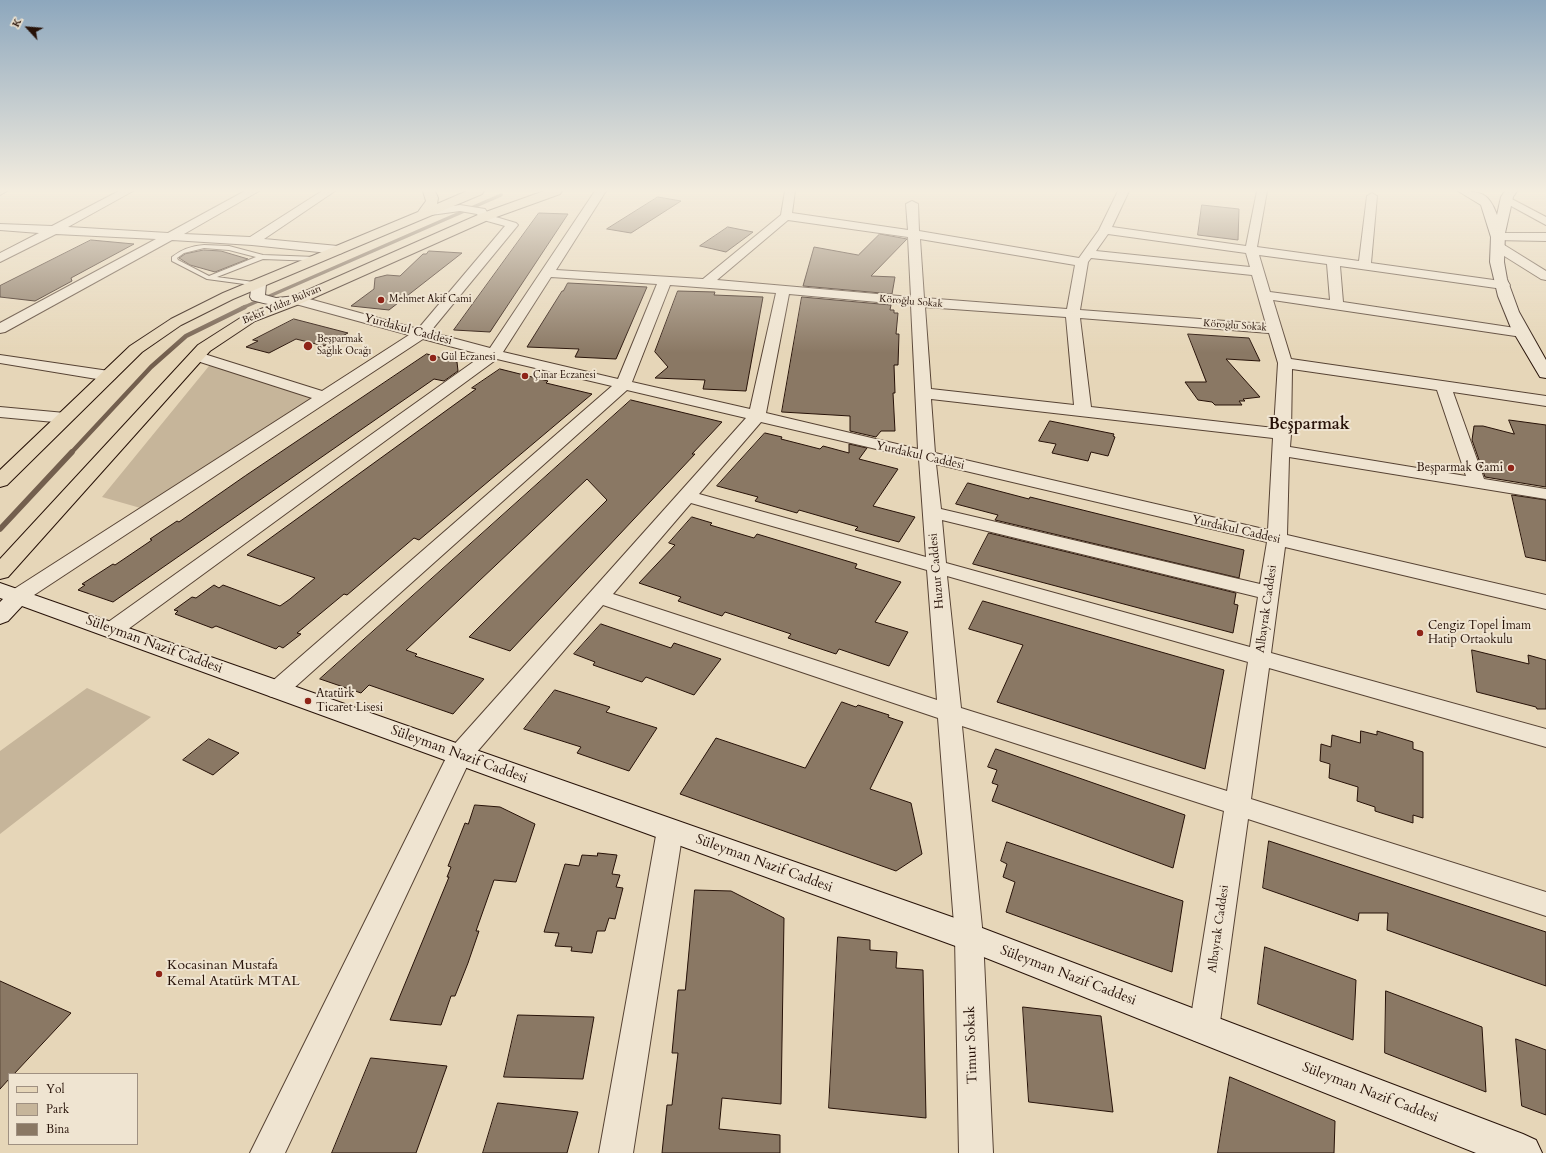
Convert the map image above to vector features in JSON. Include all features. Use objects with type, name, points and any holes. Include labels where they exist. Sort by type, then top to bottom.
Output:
[{"type":"main road","points":[[0,481],[136,349],[176,322],[210,304],[258,291],[316,259],[351,245]]},
{"type":"main road","name":"Bekir Yıldız Bulvarı","points":[[0,572],[204,348],[240,323],[272,308],[297,300],[416,245]]},
{"type":"street","points":[[0,258],[25,245]]},
{"type":"street","points":[[0,329],[157,245]]},
{"type":"street","points":[[288,245],[338,250]]},
{"type":"street","points":[[6,601],[422,334],[495,245]]},
{"type":"street","points":[[112,630],[494,354],[566,245]]},
{"type":"street","points":[[706,283],[752,245]]},
{"type":"street","name":"Huzur Caddesi","points":[[915,245],[932,512],[969,937]]},
{"type":"street","points":[[991,245],[1085,258],[1259,272]]},
{"type":"street","points":[[1083,411],[1072,314],[1085,258],[1094,245]]},
{"type":"street","points":[[1219,245],[1503,285]]},
{"type":"street","name":"Albayrak Caddesi","points":[[1204,1029],[1277,539],[1285,363],[1266,295],[1251,249],[1252,245]]},
{"type":"street","points":[[1365,265],[1367,245]]},
{"type":"street","points":[[1498,245],[1498,259],[1503,285],[1510,306],[1522,332],[1546,373]]},
{"type":"street","points":[[1503,245],[1546,276]]},
{"type":"street","points":[[1334,261],[1337,305]]},
{"type":"street","name":"Köroğlu Sokak","points":[[547,274],[706,283],[918,302],[1276,329]]},
{"type":"street","points":[[277,690],[622,385],[665,281]]},
{"type":"street","points":[[267,1153],[460,755],[757,416],[783,290]]},
{"type":"street","points":[[258,291],[276,302],[297,300]]},
{"type":"street","points":[[1266,295],[1522,332]]},
{"type":"street","name":"Yurdakul Caddesi","points":[[297,300],[494,354],[622,385],[1546,602]]},
{"type":"street","points":[[196,356],[325,397]]},
{"type":"street","points":[[0,359],[109,376]]},
{"type":"street","points":[[1285,363],[1546,401]]},
{"type":"street","points":[[1443,386],[1477,483]]},
{"type":"street","points":[[924,393],[1083,411],[1282,442],[1477,483],[1546,494]]},
{"type":"street","points":[[0,412],[65,418]]},
{"type":"street","points":[[686,496],[1546,738]]},
{"type":"street","points":[[932,512],[1269,593]]},
{"type":"street","points":[[599,596],[950,713],[1546,904]]},
{"type":"street","name":"Süleyman Nazif Caddesi","points":[[6,601],[112,630],[969,937],[1523,1153]]},
{"type":"street","points":[[616,1153],[670,830]]},
{"type":"street","name":"Timur Sokak","points":[[969,937],[976,1153]]},
{"type":"lane","points":[[258,291],[209,278],[175,261],[174,258],[183,251],[194,247],[199,247],[238,250],[262,257],[316,259]]},
{"type":"lane","points":[[209,278],[262,257]]},
{"type":"green space","points":[[222,365],[324,396],[144,509],[102,497],[209,366]]},
{"type":"green space","points":[[87,688],[151,717],[0,834],[0,751]]},
{"type":"building","points":[[81,245],[133,245],[71,278],[72,281],[35,301],[0,297],[0,286]]},
{"type":"building","points":[[516,245],[548,245],[490,332],[454,330]]},
{"type":"building","points":[[702,245],[736,245],[726,252],[700,246]]},
{"type":"building","points":[[869,245],[901,245],[871,276],[895,277],[892,294],[803,286],[814,247],[858,255]]},
{"type":"building","points":[[204,250],[221,251],[248,259],[215,272],[190,265],[179,258],[185,254]]},
{"type":"building","points":[[429,251],[462,253],[389,310],[351,306],[374,289],[375,278],[387,275],[400,276],[423,254],[426,254]]},
{"type":"building","points":[[568,283],[647,287],[616,359],[575,357],[579,349],[527,347]]},
{"type":"building","points":[[678,291],[715,292],[714,295],[763,297],[746,391],[703,389],[705,380],[655,378],[668,367],[655,352]]},
{"type":"building","points":[[802,297],[891,305],[890,310],[894,310],[894,313],[898,313],[896,334],[899,334],[898,365],[894,365],[895,393],[893,393],[895,431],[881,431],[876,437],[850,431],[850,416],[782,412]]},
{"type":"building","points":[[294,319],[348,333],[324,346],[296,339],[269,353],[246,347],[258,341],[253,340]]},
{"type":"building","points":[[1188,334],[1249,338],[1260,361],[1226,359],[1260,397],[1243,399],[1245,401],[1239,401],[1242,405],[1215,405],[1212,402],[1198,400],[1185,382],[1206,382]]},
{"type":"building","points":[[427,354],[457,362],[458,371],[444,381],[434,379],[113,602],[78,590],[85,585],[82,584],[113,564],[115,565],[152,540],[150,539],[177,521],[179,522]]},
{"type":"building","points":[[500,369],[548,381],[546,383],[592,394],[419,540],[414,538],[347,595],[344,594],[297,633],[301,634],[283,648],[279,646],[276,649],[216,626],[212,628],[175,614],[178,611],[174,610],[192,597],[196,598],[214,585],[219,588],[223,585],[280,606],[290,599],[315,578],[247,555],[476,389],[472,388]]},
{"type":"building","points":[[631,400],[722,422],[692,454],[695,454],[510,651],[469,637],[607,500],[587,479],[406,650],[417,654],[415,656],[484,679],[453,714],[369,685],[361,693],[320,679]]},
{"type":"building","points":[[1509,420],[1546,425],[1546,487],[1485,477],[1472,440],[1474,426],[1483,426],[1514,434]]},
{"type":"building","points":[[1050,421],[1114,434],[1113,436],[1115,437],[1108,456],[1091,452],[1088,461],[1052,453],[1056,444],[1039,441]]},
{"type":"building","points":[[765,433],[782,437],[781,439],[820,449],[823,446],[849,453],[849,444],[867,448],[859,459],[898,469],[873,506],[915,517],[899,542],[855,530],[858,527],[799,510],[797,513],[755,501],[758,497],[717,486]]},
{"type":"building","points":[[968,483],[1244,550],[1239,578],[995,520],[998,515],[956,504]]},
{"type":"building","points":[[1512,495],[1546,500],[1546,561],[1526,557]]},
{"type":"building","points":[[692,517],[712,523],[710,525],[754,538],[757,534],[857,564],[855,568],[901,582],[875,622],[908,632],[889,666],[839,649],[836,654],[788,638],[791,634],[725,612],[722,616],[678,601],[681,597],[639,583],[675,545],[669,543]]},
{"type":"building","points":[[989,533],[1236,593],[1234,604],[1238,605],[1233,633],[973,564]]},
{"type":"building","points":[[983,601],[1224,670],[1205,769],[997,702],[1023,645],[969,629]]},
{"type":"building","points":[[601,624],[671,648],[674,643],[721,659],[694,695],[646,677],[642,682],[593,665],[595,662],[574,654]]},
{"type":"building","points":[[1472,650],[1529,664],[1528,655],[1546,660],[1546,709],[1537,709],[1536,707],[1477,692]]},
{"type":"building","points":[[555,690],[610,707],[606,712],[657,728],[629,771],[577,753],[581,747],[524,729]]},
{"type":"building","points":[[842,702],[856,707],[858,705],[889,715],[888,717],[903,722],[870,789],[911,803],[922,854],[896,871],[680,794],[716,738],[805,768]]},
{"type":"building","points":[[1361,731],[1377,735],[1377,731],[1413,742],[1413,749],[1423,752],[1423,818],[1413,815],[1413,823],[1375,811],[1375,807],[1357,801],[1358,787],[1329,778],[1330,764],[1320,761],[1321,744],[1331,747],[1332,735],[1360,743]]},
{"type":"building","points":[[209,739],[239,753],[213,775],[183,760]]},
{"type":"building","points":[[996,749],[1185,815],[1173,868],[992,801],[998,785],[992,783],[997,770],[988,767]]},
{"type":"building","points":[[475,805],[500,807],[535,824],[516,882],[494,880],[476,931],[479,931],[468,963],[455,996],[451,996],[441,1025],[390,1020],[449,877],[447,877],[451,867],[448,866],[465,823],[468,824]]},
{"type":"building","points":[[1269,841],[1546,932],[1546,986],[1387,930],[1388,913],[1359,913],[1358,921],[1263,888]]},
{"type":"building","points":[[1007,842],[1183,901],[1172,972],[1006,912],[1015,882],[1003,877],[1007,864],[1001,861]]},
{"type":"building","points":[[598,853],[617,855],[612,874],[620,875],[616,887],[623,888],[615,919],[609,918],[605,931],[597,931],[592,953],[571,951],[572,947],[555,946],[559,933],[544,932],[565,864],[579,866],[582,855],[597,856]]},
{"type":"building","points":[[695,890],[731,891],[784,918],[781,1104],[722,1098],[719,1129],[780,1135],[780,1153],[662,1153],[667,1105],[672,1105],[678,1053],[672,1053],[678,990],[685,990]]},
{"type":"building","points":[[838,937],[870,940],[870,950],[897,952],[896,968],[923,970],[926,1118],[829,1108]]},
{"type":"building","points":[[1265,947],[1356,980],[1353,1040],[1258,1004]]},
{"type":"building","points":[[0,981],[71,1013],[15,1073],[8,1073],[8,1080],[0,1089]]},
{"type":"building","points":[[1386,991],[1482,1027],[1486,1092],[1385,1053]]},
{"type":"building","points":[[1023,1007],[1101,1016],[1113,1112],[1029,1102]]},
{"type":"building","points":[[518,1015],[594,1017],[583,1079],[504,1077]]},
{"type":"building","points":[[1516,1039],[1546,1050],[1546,1115],[1522,1106]]},
{"type":"building","points":[[371,1058],[447,1066],[416,1153],[332,1153]]},
{"type":"building","points":[[1230,1077],[1335,1121],[1334,1153],[1218,1153]]},
{"type":"building","points":[[498,1103],[578,1112],[567,1153],[483,1153]]},
{"type":"waterway","points":[[242,308],[387,245]]},
{"type":"waterway","points":[[71,453],[151,367],[186,336],[245,307]]},
{"type":"waterway","points":[[0,529],[72,452]]},
{"type":"place","name":"Mehmet Akif Cami","points":[[381,300]]},
{"type":"place","name":"Beşparmak Sağlık Ocağı","points":[[308,346]]},
{"type":"place","name":"Gül Eczanesi","points":[[433,358]]},
{"type":"place","name":"Çınar Eczanesi","points":[[525,376]]},
{"type":"place","name":"Beşparmak Cami","points":[[1511,468]]},
{"type":"place","name":"Cengiz Topel İmam Hatip Ortaokulu","points":[[1420,633]]},
{"type":"place","name":"Atatürk Ticaret Lisesi","points":[[308,701]]},
{"type":"place","name":"Kocasinan Mustafa Kemal Atatürk MTAL","points":[[159,974]]},
{"type":"district","name":"Beşparmak","points":[[1309,425]]}]
